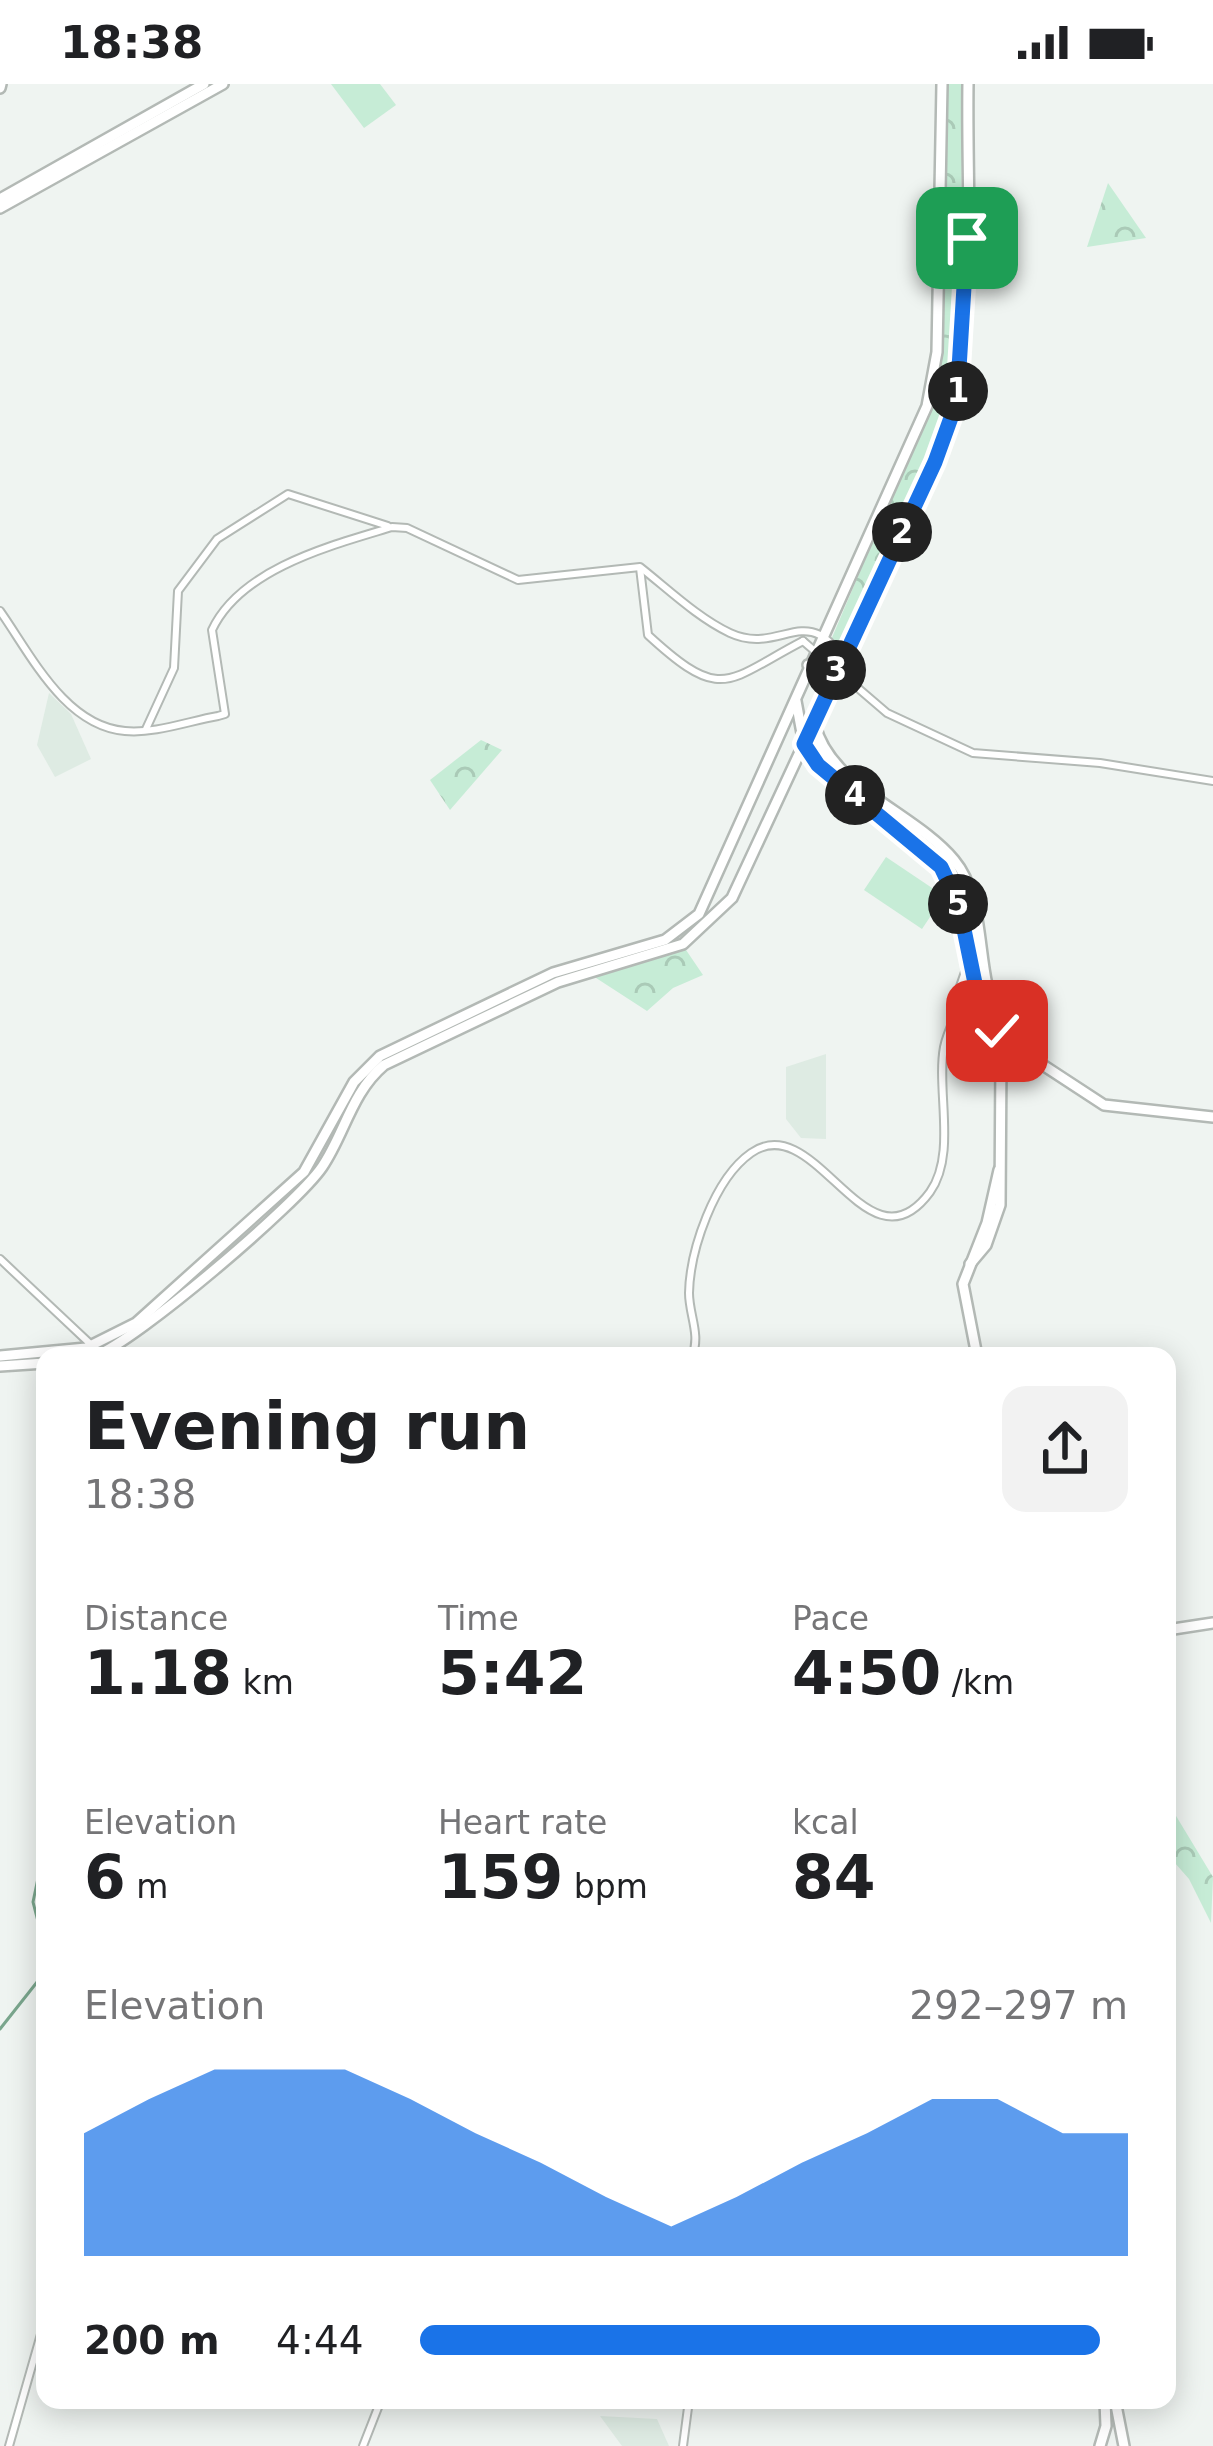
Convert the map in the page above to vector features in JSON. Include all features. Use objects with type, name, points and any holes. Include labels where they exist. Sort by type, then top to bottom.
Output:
[{"type":"main road","points":[[0,204],[204,84]]},
{"type":"main road","points":[[0,204],[223,84]]},
{"type":"main road","points":[[99,1347],[136,1323],[293,1182],[317,1152],[354,1082],[380,1056],[539,979],[659,942],[692,922],[728,856],[932,390],[939,311],[942,84]]},
{"type":"main road","points":[[103,1347],[131,1338],[311,1181],[362,1087],[383,1065],[530,994],[677,946],[698,933],[735,892],[935,462],[957,401],[967,275],[968,84]]},
{"type":"main road","points":[[808,665],[823,673],[824,697]]},
{"type":"main road","points":[[795,696],[804,744],[818,765],[941,867],[959,905],[987,1003],[1003,1035],[1104,1106],[1213,1117]]},
{"type":"main road","points":[[814,719],[827,753],[956,862],[970,895],[978,968]]},
{"type":"main road","points":[[790,776],[804,764],[818,765]]},
{"type":"main road","points":[[975,1347],[963,1304],[970,1264],[995,1205],[1003,1035]]},
{"type":"main road","points":[[0,1356],[36,1354]]},
{"type":"main road","points":[[0,1366],[36,1364]]},
{"type":"main road","points":[[1176,1627],[1212,1623]]},
{"type":"main road","points":[[1100,2446],[1105,2409]]},
{"type":"main road","points":[[1116,2409],[1124,2446]]},
{"type":"street","points":[[146,729],[174,668],[178,591],[228,530],[282,496],[301,494],[371,520],[422,530],[518,580],[640,567],[732,634],[798,630],[822,636],[843,655],[858,688]]},
{"type":"street","points":[[365,535],[374,528],[371,520]]},
{"type":"street","points":[[0,611],[31,658],[78,710],[111,728],[146,729],[224,714],[214,665],[214,623],[288,561],[392,526]]},
{"type":"street","points":[[640,567],[648,635],[712,680],[732,682],[803,641]]},
{"type":"street","points":[[798,630],[803,641],[817,648],[887,713],[985,757],[1100,763],[1213,781]]},
{"type":"street","points":[[694,1347],[689,1289],[694,1256],[712,1208],[746,1156],[761,1147],[794,1148],[857,1204],[878,1214],[903,1212],[932,1190],[942,1145],[944,1047],[961,1004],[961,978],[978,968]]},
{"type":"street","points":[[961,1004],[987,1003]]},
{"type":"street","points":[[0,1259],[91,1347]]},
{"type":"street","points":[[9,2446],[36,2352]]},
{"type":"street","points":[[363,2446],[377,2409]]},
{"type":"street","points":[[683,2446],[688,2409]]},
{"type":"shaded area","points":[[49,693],[71,714],[91,759],[55,777],[37,745]]},
{"type":"shaded area","points":[[826,1054],[826,1139],[801,1138],[786,1119],[786,1067]]},
{"type":"shaded area","points":[[600,2416],[657,2419],[669,2446],[622,2446]]},
{"type":"green space","points":[[331,84],[380,84],[396,105],[364,128]]},
{"type":"green space","points":[[948,84],[963,84],[959,353],[943,430],[842,649],[831,640],[935,394],[941,354]]},
{"type":"green space","points":[[1108,183],[1146,238],[1087,247]]},
{"type":"green space","points":[[481,740],[502,750],[450,810],[430,780]]},
{"type":"green space","points":[[886,857],[944,896],[922,929],[864,890]]},
{"type":"green space","points":[[684,947],[703,975],[673,988],[647,1011],[593,976]]},
{"type":"green space","points":[[1176,1816],[1213,1877],[1211,1923],[1189,1879],[1176,1864]]},
{"type":"waterway","points":[[36,1888],[36,1914]]},
{"type":"waterway","points":[[0,2029],[36,1983]]},
{"type":"route","points":[[967,238],[957,401],[935,462],[804,744],[818,765],[941,867],[959,905],[976,988],[997,1031]]}]
